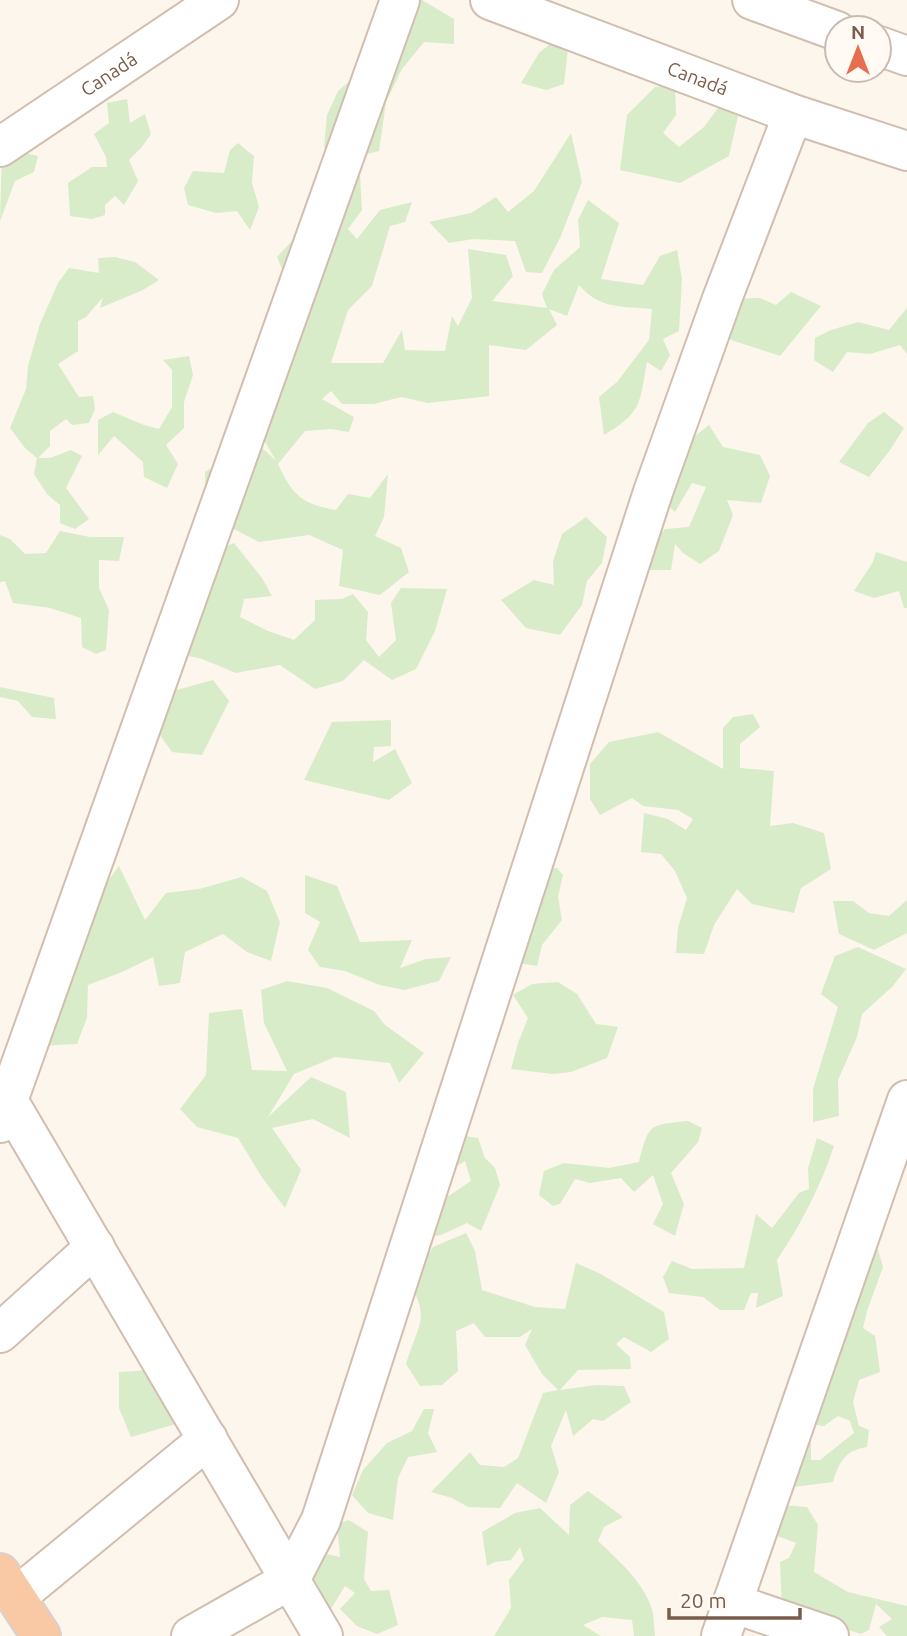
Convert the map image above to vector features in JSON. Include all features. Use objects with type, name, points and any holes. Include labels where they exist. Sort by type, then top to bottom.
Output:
[{"type":"highway","points":[[8,1585],[41,1636]]},
{"type":"street","name":"Canadá","points":[[0,147],[219,0]]},
{"type":"street","points":[[323,1636],[95,1247],[3,1104],[400,0]]},
{"type":"street","name":"Canadá","points":[[490,0],[793,114],[907,151]]},
{"type":"street","points":[[752,0],[823,26]]},
{"type":"street","points":[[191,1636],[290,1580],[321,1520],[653,492],[722,299],[793,114]]},
{"type":"street","points":[[829,1636],[726,1619],[907,1100]]},
{"type":"street","points":[[0,1333],[95,1247]]},
{"type":"street","points":[[8,1585],[208,1439]]},
{"type":"green space","points":[[409,0],[422,0],[454,19],[454,44],[424,42],[402,69],[386,102],[379,151],[339,161],[324,147],[327,115],[338,91],[376,58]]},
{"type":"green space","points":[[550,44],[568,48],[564,84],[546,90],[521,83],[539,53]]},
{"type":"green space","points":[[675,85],[676,115],[663,133],[679,147],[704,127],[721,104],[738,116],[729,156],[680,183],[620,170],[627,115],[655,87]]},
{"type":"green space","points":[[127,99],[130,123],[145,114],[151,134],[129,160],[138,181],[124,205],[115,196],[105,205],[105,215],[92,219],[70,216],[68,183],[92,167],[107,167],[106,157],[94,134],[109,123],[107,103]]},
{"type":"green space","points":[[571,133],[582,182],[560,238],[542,273],[526,272],[515,241],[473,239],[449,243],[429,222],[471,213],[496,197],[508,212],[534,191]]},
{"type":"green space","points":[[238,143],[254,156],[252,183],[259,207],[250,230],[237,211],[216,213],[188,205],[184,188],[193,171],[224,173],[230,150]]},
{"type":"green space","points":[[2,148],[38,156],[34,172],[15,181],[0,221]]},
{"type":"green space","points":[[360,175],[362,210],[348,229],[357,239],[380,210],[412,202],[405,222],[390,226],[372,286],[348,310],[331,363],[383,363],[402,330],[405,350],[445,351],[452,316],[458,326],[472,298],[468,249],[506,255],[513,276],[492,301],[547,308],[542,294],[554,270],[580,247],[578,220],[588,200],[619,223],[601,279],[643,285],[660,256],[677,250],[682,279],[679,331],[663,339],[670,355],[661,371],[647,362],[640,397],[633,413],[604,435],[599,397],[617,382],[649,340],[652,309],[604,303],[579,285],[567,316],[549,309],[557,325],[526,350],[489,345],[489,396],[428,403],[401,397],[374,404],[342,404],[331,391],[322,399],[354,417],[349,432],[331,429],[305,431],[278,464],[300,497],[315,505],[336,510],[348,494],[370,498],[388,474],[384,517],[375,536],[401,548],[409,572],[380,595],[339,586],[343,550],[309,535],[259,542],[232,528],[206,504],[205,472],[255,441],[276,461],[263,438],[277,406],[252,412],[287,281],[277,257],[305,227],[307,200],[313,186]]},
{"type":"green space","points":[[115,257],[135,262],[159,280],[143,290],[100,308],[103,297],[86,317],[78,321],[78,351],[58,364],[79,397],[93,396],[95,409],[89,423],[72,425],[66,419],[50,431],[50,446],[38,458],[50,458],[71,450],[82,456],[66,488],[89,519],[75,529],[60,523],[60,505],[47,494],[34,474],[37,458],[25,448],[10,428],[26,389],[28,366],[40,324],[58,283],[69,268],[99,273],[98,258]]},
{"type":"green space","points":[[791,292],[821,306],[780,356],[716,335],[722,299],[760,298],[776,305]]},
{"type":"green space","points":[[907,308],[907,354],[900,345],[870,354],[847,352],[833,372],[814,360],[815,338],[858,322],[889,330]]},
{"type":"green space","points":[[189,356],[193,375],[184,402],[184,428],[166,445],[178,464],[167,488],[144,477],[143,462],[114,436],[98,455],[98,420],[113,412],[159,429],[172,407],[172,370],[163,360]]},
{"type":"green space","points":[[884,412],[904,428],[869,477],[839,462],[868,423]]},
{"type":"green space","points":[[709,425],[723,447],[760,455],[770,476],[761,503],[727,500],[733,515],[719,551],[700,564],[675,544],[671,570],[647,570],[644,552],[665,529],[689,527],[706,487],[692,483],[675,512],[653,492],[664,460]]},
{"type":"green space","points":[[586,517],[607,537],[602,563],[587,581],[582,605],[560,635],[526,628],[501,600],[534,580],[554,585],[553,561],[562,534]]},
{"type":"green space","points":[[60,531],[90,537],[124,537],[119,561],[99,560],[99,588],[109,610],[106,650],[96,654],[82,647],[81,618],[50,608],[13,603],[5,581],[0,582],[0,535],[10,539],[25,554],[46,553]]},
{"type":"green space","points":[[234,543],[262,578],[272,596],[244,599],[240,617],[294,640],[315,620],[315,600],[342,599],[353,594],[368,612],[366,640],[379,657],[396,640],[391,603],[401,588],[447,589],[435,631],[416,669],[392,680],[364,660],[343,681],[315,689],[280,665],[236,673],[202,659],[180,654],[196,560]]},
{"type":"green space","points":[[876,552],[907,562],[907,608],[904,608],[899,591],[874,598],[854,591],[873,562]]},
{"type":"green space","points":[[213,680],[229,701],[202,755],[172,752],[155,728],[169,692]]},
{"type":"green space","points":[[0,687],[54,698],[56,719],[32,717],[18,701],[0,697]]},
{"type":"green space","points":[[753,714],[760,727],[740,744],[740,768],[774,771],[770,826],[793,823],[824,833],[831,869],[801,888],[794,913],[752,904],[737,889],[714,925],[704,954],[676,953],[678,928],[687,898],[675,871],[661,854],[641,852],[644,813],[668,819],[686,830],[693,819],[678,810],[643,806],[632,798],[600,815],[590,799],[590,764],[609,742],[658,732],[723,769],[723,728],[733,717]]},
{"type":"green space","points":[[391,720],[391,746],[374,747],[373,762],[395,749],[412,783],[389,800],[304,780],[332,722]]},
{"type":"green space","points":[[119,866],[145,920],[166,893],[199,889],[242,877],[267,891],[280,922],[271,961],[247,952],[223,934],[185,952],[180,983],[159,986],[153,957],[88,985],[87,1018],[77,1044],[40,1046],[48,962]]},
{"type":"green space","points":[[557,868],[563,875],[558,897],[562,920],[542,945],[537,966],[506,961],[516,945],[533,934],[526,918],[542,900],[538,877],[540,869]]},
{"type":"green space","points":[[305,875],[337,886],[360,942],[412,940],[400,968],[426,959],[451,957],[439,981],[404,990],[380,985],[345,971],[320,967],[308,950],[320,922],[305,913]]},
{"type":"green space","points":[[907,900],[907,933],[874,950],[839,934],[833,901],[853,901],[869,913],[889,916]]},
{"type":"green space","points":[[858,947],[906,969],[893,986],[862,1014],[857,1037],[838,1080],[839,1116],[813,1122],[813,1089],[838,1007],[821,994],[835,956]]},
{"type":"green space","points":[[287,981],[327,988],[374,1011],[385,1025],[424,1053],[399,1083],[390,1063],[335,1057],[294,1074],[268,1117],[311,1077],[346,1092],[350,1138],[313,1119],[272,1128],[301,1170],[285,1208],[238,1138],[197,1127],[180,1109],[206,1075],[209,1013],[242,1009],[252,1070],[287,1071],[264,1023],[261,990]]},
{"type":"green space","points":[[558,982],[577,994],[596,1024],[618,1027],[607,1058],[571,1072],[553,1074],[511,1069],[528,1018],[513,995],[532,984]]},
{"type":"green space","points":[[688,1121],[702,1128],[698,1142],[671,1173],[684,1204],[675,1236],[653,1224],[663,1204],[653,1175],[634,1192],[621,1178],[590,1183],[575,1179],[560,1204],[553,1206],[539,1195],[544,1171],[564,1163],[609,1168],[639,1162],[645,1140],[652,1129]]},
{"type":"green space","points":[[447,1133],[478,1138],[485,1158],[495,1168],[500,1185],[481,1231],[467,1223],[441,1235],[414,1239],[420,1215],[471,1181],[465,1161],[447,1172]]},
{"type":"green space","points":[[817,1138],[834,1146],[809,1205],[777,1260],[783,1296],[756,1308],[758,1293],[751,1293],[744,1310],[720,1310],[703,1297],[669,1293],[663,1277],[672,1261],[692,1269],[744,1268],[756,1214],[772,1228],[799,1193],[809,1189],[808,1168]]},
{"type":"green space","points":[[466,1233],[475,1251],[482,1290],[535,1307],[565,1309],[576,1263],[601,1274],[664,1312],[669,1339],[651,1352],[624,1337],[616,1344],[630,1357],[631,1369],[578,1370],[560,1390],[596,1385],[624,1386],[631,1402],[603,1421],[593,1419],[573,1436],[566,1410],[551,1446],[559,1472],[546,1503],[517,1483],[500,1508],[468,1507],[452,1498],[431,1492],[470,1452],[480,1465],[504,1467],[518,1458],[543,1393],[558,1390],[542,1374],[525,1345],[532,1329],[520,1337],[485,1337],[474,1323],[456,1331],[458,1371],[442,1385],[420,1386],[406,1364],[421,1312],[407,1277],[424,1261],[433,1247]]},
{"type":"green space","points":[[876,1242],[883,1267],[863,1328],[875,1336],[880,1372],[859,1380],[853,1402],[859,1426],[869,1430],[867,1447],[853,1451],[844,1458],[833,1482],[786,1488],[800,1430],[811,1443],[811,1460],[820,1460],[854,1433],[850,1421],[838,1416],[824,1426],[809,1424]]},
{"type":"green space","points":[[166,1369],[176,1424],[131,1437],[119,1408],[119,1372]]},
{"type":"green space","points":[[424,1409],[434,1409],[428,1433],[437,1452],[408,1457],[398,1478],[393,1520],[368,1513],[352,1495],[363,1470],[387,1443],[412,1431]]},
{"type":"green space","points":[[588,1491],[623,1517],[604,1527],[598,1541],[630,1573],[644,1592],[653,1613],[655,1636],[634,1636],[632,1620],[602,1617],[583,1625],[601,1636],[494,1636],[511,1608],[509,1580],[524,1560],[520,1547],[511,1560],[487,1566],[482,1532],[515,1513],[540,1508],[569,1535],[570,1505]]},
{"type":"green space","points":[[782,1505],[807,1507],[818,1525],[814,1572],[848,1592],[907,1606],[907,1636],[887,1636],[879,1627],[892,1619],[876,1604],[869,1630],[861,1634],[782,1609],[780,1562],[789,1558],[796,1543],[777,1536],[761,1537]]},
{"type":"green space","points":[[349,1520],[368,1532],[364,1579],[371,1591],[389,1590],[398,1625],[377,1634],[357,1626],[340,1609],[355,1593],[345,1586],[329,1612],[303,1562],[327,1554],[340,1557],[337,1524]]}]
